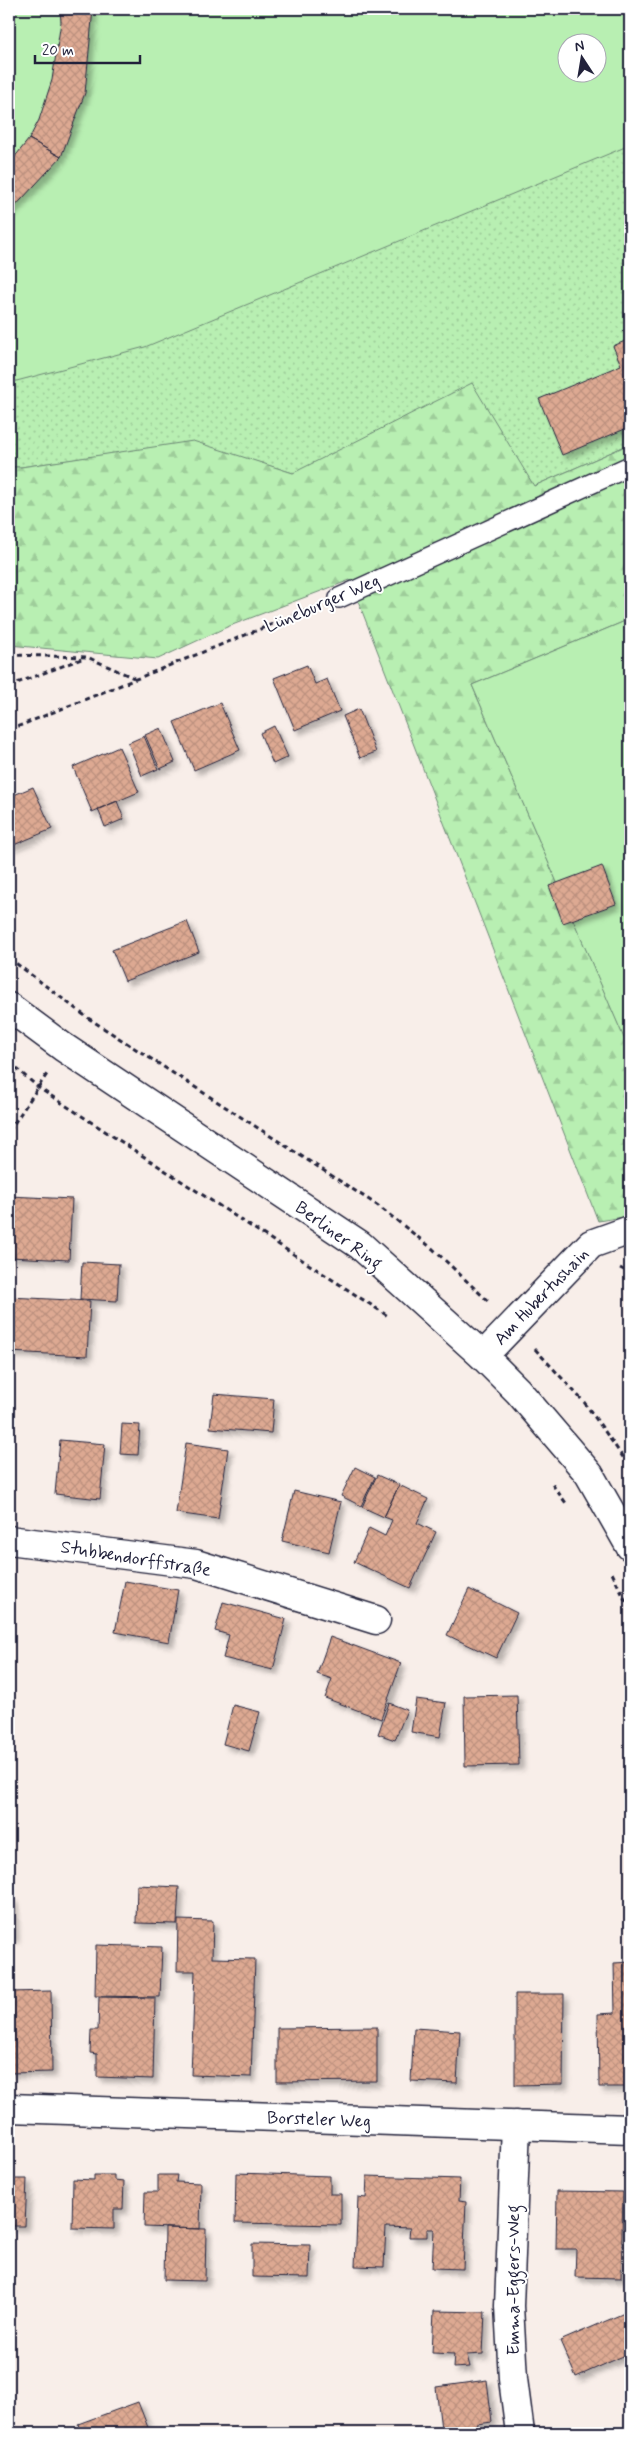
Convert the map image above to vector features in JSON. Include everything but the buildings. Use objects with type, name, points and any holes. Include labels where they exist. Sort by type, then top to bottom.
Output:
[{"type":"street","name":"Berliner Ring","points":[[9,1007],[63,1047],[360,1245],[483,1356],[518,1391],[589,1474],[630,1546]]},
{"type":"street","name":"Am Hubertushain","points":[[483,1356],[591,1244],[630,1230]]},
{"type":"street","name":"Stubbendorffstraße","points":[[9,1540],[196,1564],[376,1620]]},
{"type":"street","name":"Borsteler Weg","points":[[9,2108],[630,2129]]},
{"type":"street","name":"Emma-Eggers-Weg","points":[[516,2125],[509,2306],[513,2379],[520,2433]]},
{"type":"lane","name":"Lüneburger Weg","points":[[339,598],[630,466]]},
{"type":"path","name":"Lüneburger Weg","points":[[9,730],[134,678],[339,598]]},
{"type":"path","points":[[9,655],[87,657],[134,678]]},
{"type":"path","points":[[9,686],[87,657]]},
{"type":"path","points":[[9,958],[88,1018],[377,1205],[433,1249],[493,1305]]},
{"type":"path","points":[[9,1131],[39,1088],[63,1047]]},
{"type":"path","points":[[9,1062],[39,1088],[389,1317]]},
{"type":"path","points":[[535,1348],[584,1402],[630,1467]]},
{"type":"path","points":[[547,1476],[568,1506]]},
{"type":"path","points":[[609,1568],[630,1610]]},
{"type":"green space","points":[[9,9],[630,9],[630,444],[534,486],[293,473],[193,442],[21,467],[9,467]]},
{"type":"green space","points":[[9,9],[630,9],[630,145],[145,347],[9,383]]},
{"type":"green space","points":[[472,383],[534,486],[630,444],[630,619],[472,685],[630,1051],[630,1216],[598,1221],[350,580],[227,627],[158,659],[9,645],[9,467],[21,467],[193,441],[293,473]]},
{"type":"green space","points":[[630,619],[630,1052],[472,685]]}]
